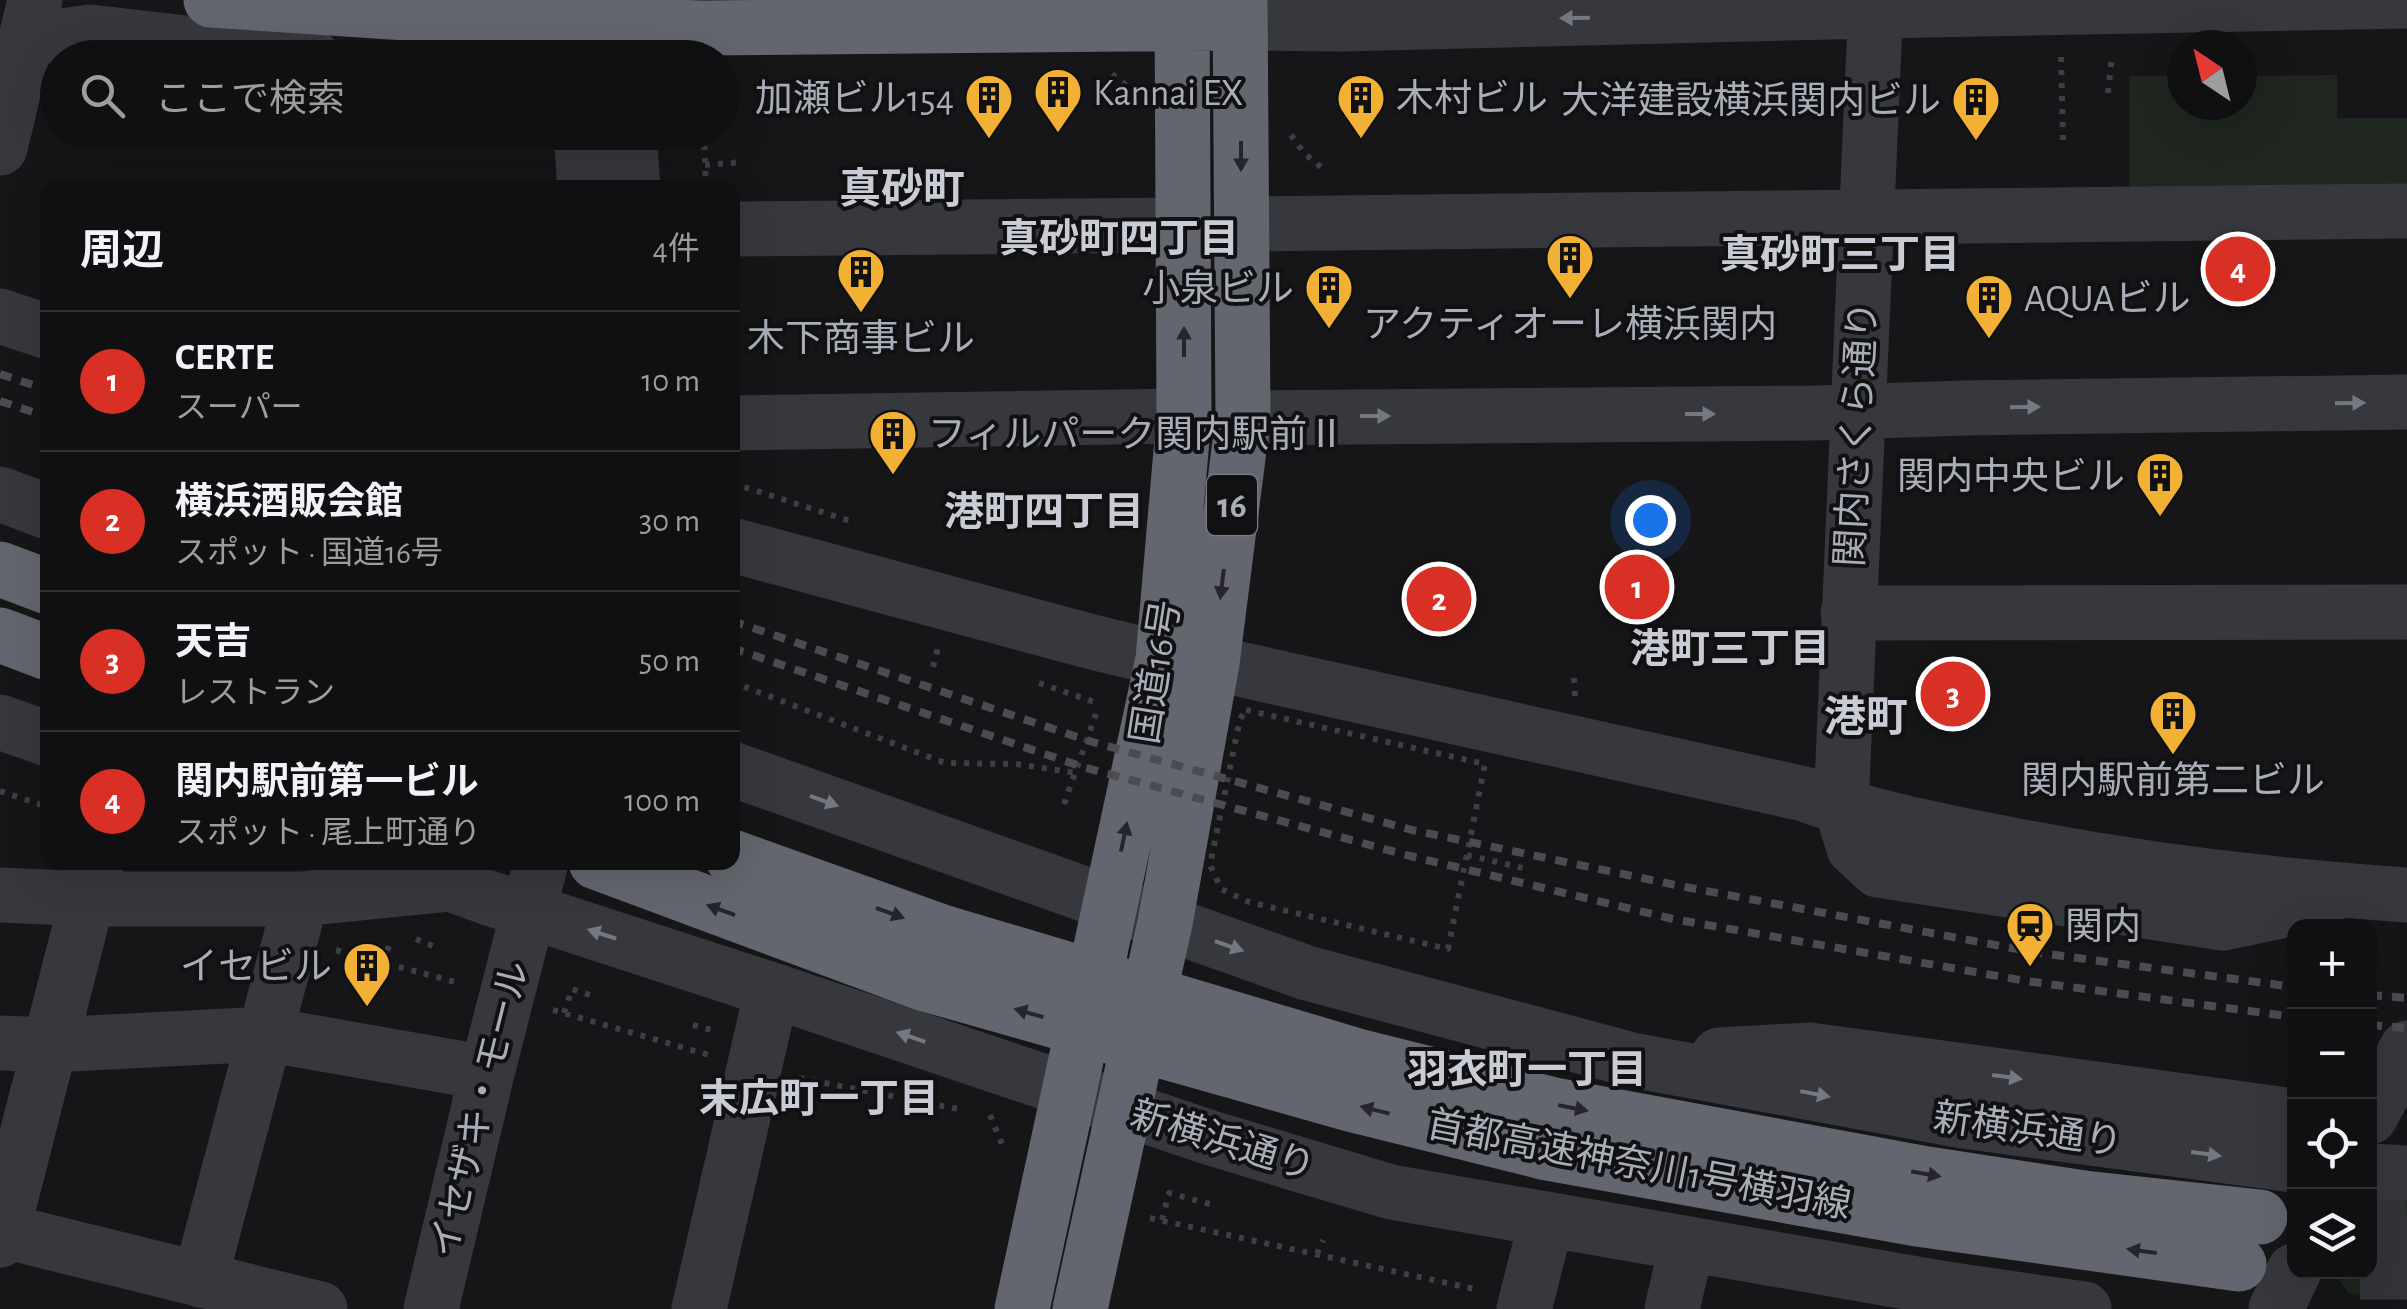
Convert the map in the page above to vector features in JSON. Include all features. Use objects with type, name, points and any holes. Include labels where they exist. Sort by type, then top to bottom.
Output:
[{"type":"highway","points":[[211,0],[620,28],[1240,12]]},
{"type":"highway","name":"国道16号","points":[[1080,1309],[1165,923],[1188,661],[1182,12]]},
{"type":"highway","name":"国道16号","points":[[1022,1309],[1110,903],[1188,661],[1243,418],[1240,12]]},
{"type":"highway","points":[[0,569],[40,584]]},
{"type":"highway","points":[[0,636],[40,651]]},
{"type":"highway","name":"首都高速神奈川1号横羽線","points":[[618,870],[922,983],[1350,1104],[1547,1153],[1917,1219],[2249,1241],[2084,1198],[1927,1174],[1554,1105],[1361,1057],[940,931],[740,860]]},
{"type":"street","points":[[1240,12],[1342,24],[1876,5],[2407,1]]},
{"type":"street","name":"関内さくら通り","points":[[1841,807],[1876,5]]},
{"type":"street","points":[[0,148],[45,18],[90,32],[159,40]]},
{"type":"street","points":[[582,150],[584,180]]},
{"type":"street","points":[[631,150],[633,180]]},
{"type":"street","points":[[1242,224],[2407,211]]},
{"type":"street","points":[[740,228],[1184,224]]},
{"type":"street","points":[[0,316],[40,329]]},
{"type":"street","points":[[1243,418],[2407,402]]},
{"type":"street","points":[[740,422],[1184,416]]},
{"type":"street","points":[[0,494],[40,509]]},
{"type":"street","points":[[740,546],[1096,643],[1804,794],[1841,807],[1950,833],[2063,856],[2235,880],[2407,895]]},
{"type":"street","points":[[1848,613],[2407,612]]},
{"type":"street","points":[[0,722],[40,736]]},
{"type":"street","name":"新横浜通り","points":[[740,772],[1307,973],[1632,1060],[1963,1121],[2287,1165]]},
{"type":"street","name":"新横浜通り","points":[[412,870],[450,884],[534,885],[772,990],[1074,1068],[1129,1086],[1391,1192],[1687,1244],[1944,1299],[2084,1309]]},
{"type":"street","points":[[0,894],[92,881],[301,899],[450,884]]},
{"type":"street","points":[[92,881],[26,1044],[1,1233],[320,1309]]},
{"type":"street","name":"イセザキ・モール","points":[[430,1309],[534,885]]},
{"type":"street","points":[[209,1283],[301,899]]},
{"type":"street","points":[[699,1309],[772,990]]},
{"type":"street","points":[[26,1044],[266,1034],[487,1072]]},
{"type":"street","points":[[2377,1104],[2407,1048]]},
{"type":"street","points":[[1632,1060],[1810,1050],[2287,1115]]},
{"type":"street","points":[[2377,1127],[2407,1130]]},
{"type":"street","points":[[2377,1172],[2407,1174]]},
{"type":"street","points":[[1525,1305],[1547,1219]]},
{"type":"street","points":[[1672,1309],[1687,1244]]},
{"type":"street","points":[[2276,1309],[2290,1279]]},
{"type":"path","points":[[2108,92],[2112,42]]},
{"type":"path","points":[[2061,60],[2063,140]]},
{"type":"path","points":[[1283,124],[1304,153],[1332,176]]},
{"type":"path","points":[[705,150],[706,180]]},
{"type":"path","points":[[705,165],[742,162]]},
{"type":"path","points":[[740,685],[946,763],[1016,764],[1076,773]]},
{"type":"path","points":[[1064,804],[1105,689]]},
{"type":"path","points":[[1221,889],[1250,902],[1448,949],[1485,764]]},
{"type":"path","points":[[0,792],[40,804]]},
{"type":"path","points":[[1467,855],[1527,869]]},
{"type":"path","points":[[564,1013],[572,989],[590,995]]},
{"type":"path","points":[[1162,1220],[1169,1193],[1217,1206]]},
{"type":"path","points":[[1147,1217],[1525,1305]]},
{"type":"path","points":[[1318,1254],[1323,1240]]},
{"type":"shaded area","points":[[2337,75],[2337,118],[2407,118],[2407,192],[2129,192],[2129,76],[2167,76],[2167,120],[2257,120],[2257,76]]},
{"type":"shaded area","points":[[2377,1198],[2407,1198],[2407,1289],[2403,1299],[2348,1293],[2338,1279],[2377,1279]]},
{"type":"tunnel","points":[[2377,1222],[2407,1221]]},
{"type":"tunnel","points":[[2377,1272],[2407,1272]]},
{"type":"railway","points":[[0,374],[40,387]]},
{"type":"railway","points":[[0,401],[40,414]]},
{"type":"railway","points":[[740,624],[1089,741],[1412,830],[1680,886],[2033,952],[2287,986]]},
{"type":"railway","points":[[740,651],[1083,767],[1410,856],[1673,919],[2026,981],[2287,1016]]},
{"type":"railway","points":[[2377,996],[2407,998]]},
{"type":"railway","points":[[2377,1026],[2407,1028]]},
{"type":"place","name":"Kannai EX","points":[[1058,134]]},
{"type":"place","name":"加瀬ビル154","points":[[989,140]]},
{"type":"place","name":"木村ビル","points":[[1361,140]]},
{"type":"place","name":"大洋建設横浜関内ビル","points":[[1976,142]]},
{"type":"place","name":"関内駅前第一ビル","points":[[2238,269]]},
{"type":"place","name":"アクティオーレ横浜関内","points":[[1570,300]]},
{"type":"place","name":"木下商事ビル","points":[[861,314]]},
{"type":"place","name":"小泉ビル","points":[[1329,330]]},
{"type":"place","name":"AQUAビル","points":[[1989,340]]},
{"type":"place","name":"フィルパーク関内駅前Ⅱ","points":[[893,476]]},
{"type":"place","name":"関内中央ビル","points":[[2160,518]]},
{"type":"place","name":"CERTE","points":[[1637,587]]},
{"type":"place","name":"横浜酒販会館","points":[[1439,599]]},
{"type":"place","name":"天吉","points":[[1953,694]]},
{"type":"place","name":"関内駅前第二ビル","points":[[2173,756]]},
{"type":"place","name":"関内","points":[[2030,968]]},
{"type":"place","name":"イセビル","points":[[367,1008]]},
{"type":"district","name":"真砂町","points":[[902,188]]},
{"type":"district","name":"真砂町四丁目","points":[[1119,238]]},
{"type":"district","name":"真砂町三丁目","points":[[1840,254]]},
{"type":"district","name":"港町四丁目","points":[[1044,511]]},
{"type":"district","name":"港町三丁目","points":[[1730,648]]},
{"type":"district","name":"港町","points":[[1866,716]]},
{"type":"district","name":"羽衣町一丁目","points":[[1527,1069]]},
{"type":"district","name":"末広町一丁目","points":[[819,1098]]}]
